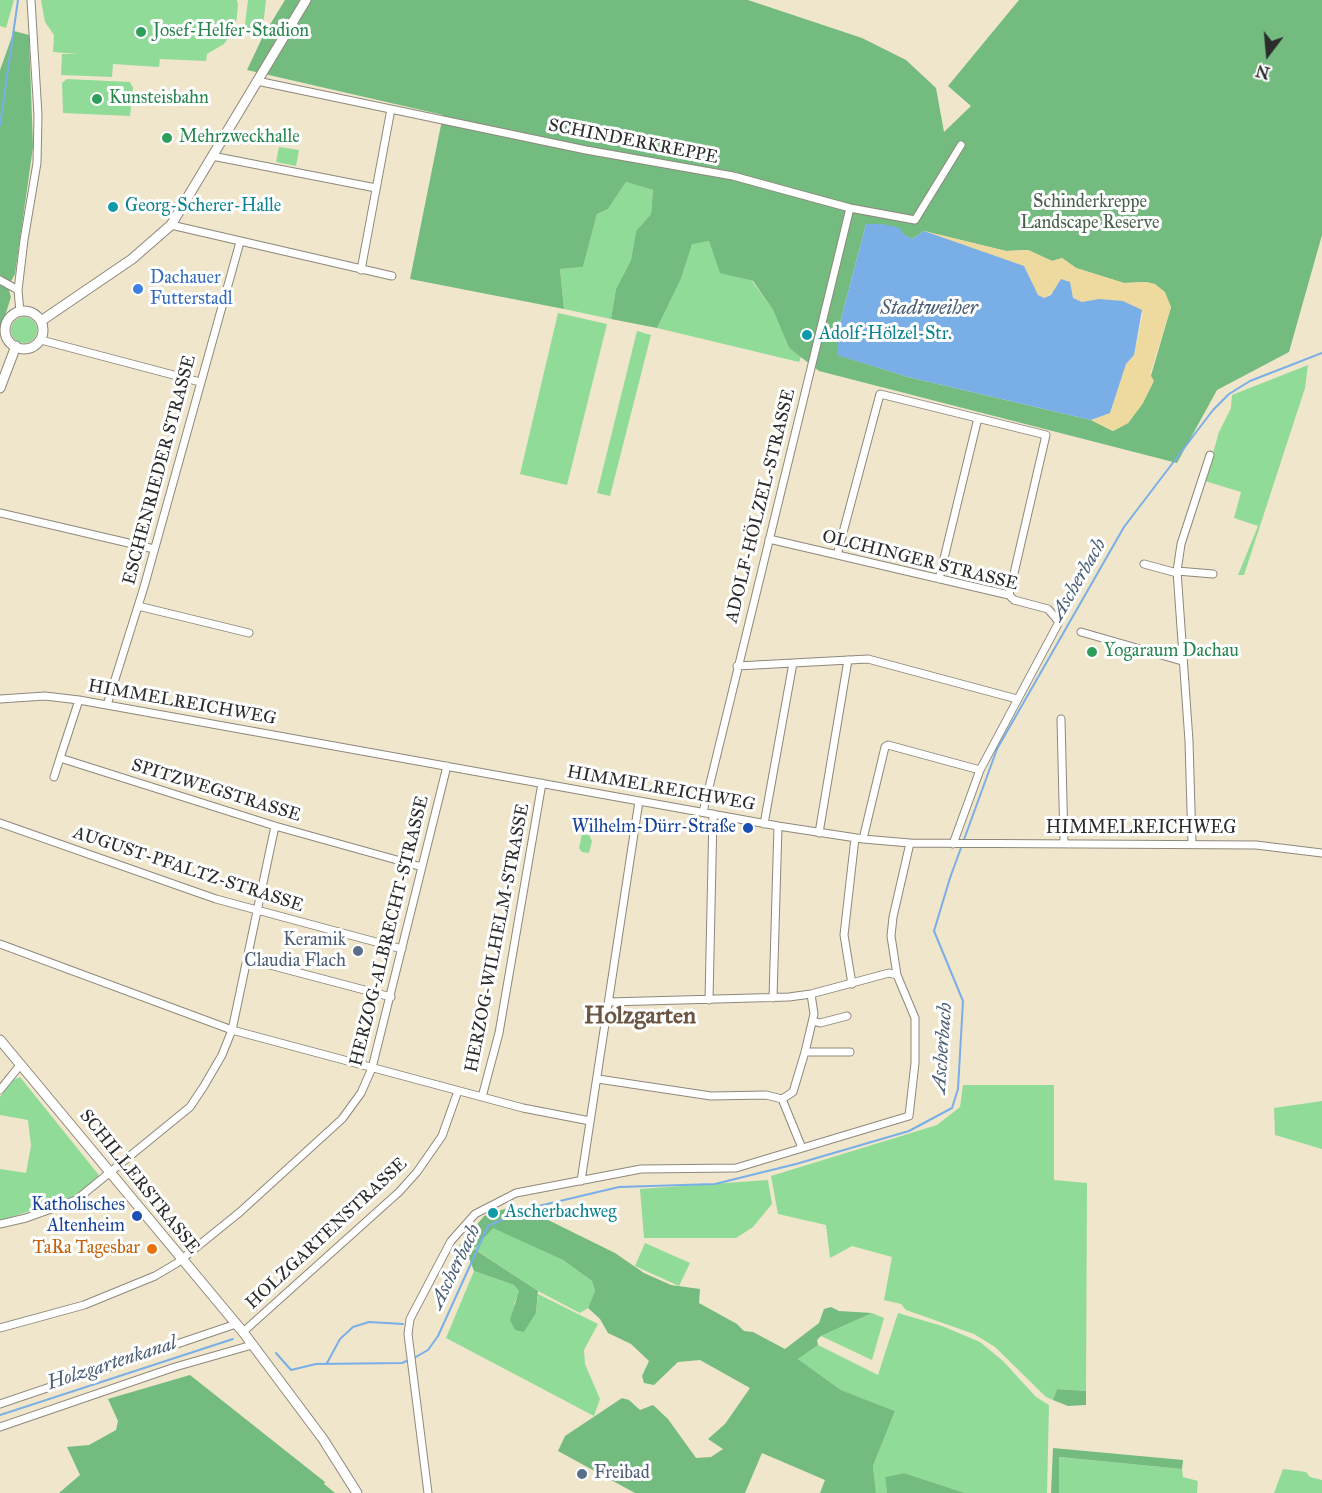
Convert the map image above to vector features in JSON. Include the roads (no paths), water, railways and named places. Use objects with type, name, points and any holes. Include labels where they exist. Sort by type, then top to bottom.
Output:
[{"type":"street","points":[[20,312],[18,290],[37,163],[37,105],[31,0]]},
{"type":"street","points":[[41,321],[132,259],[171,225],[306,0]]},
{"type":"street","name":"SCHINDERKREPPE","points":[[257,81],[586,150],[733,176],[849,208],[915,220],[961,145]]},
{"type":"street","points":[[361,270],[391,109]]},
{"type":"street","points":[[212,156],[376,188]]},
{"type":"street","name":"ADOLF-HÖLZEL-STRASSE","points":[[703,812],[736,666],[849,208]]},
{"type":"street","points":[[171,225],[392,276]]},
{"type":"street","name":"ESCHENRIEDER STRASSE","points":[[107,705],[138,606],[240,242]]},
{"type":"street","points":[[0,280],[18,290]]},
{"type":"street","points":[[29,311],[41,321],[44,330],[40,340],[30,348],[16,346],[8,340],[5,328],[11,316],[29,311]]},
{"type":"street","points":[[40,340],[200,382]]},
{"type":"street","points":[[0,388],[16,346]]},
{"type":"street","points":[[837,555],[880,394],[1046,435],[1008,595]]},
{"type":"street","points":[[939,579],[978,418]]},
{"type":"street","points":[[1192,844],[1189,741],[1177,572],[1181,544],[1210,455]]},
{"type":"street","points":[[0,513],[154,549]]},
{"type":"street","name":"OLCHINGER STRASSE","points":[[769,539],[1008,595],[1014,600],[1048,609],[1059,622],[1017,699]]},
{"type":"street","points":[[1144,564],[1177,572],[1213,574]]},
{"type":"street","points":[[138,606],[249,633]]},
{"type":"street","points":[[1081,632],[1182,661]]},
{"type":"street","points":[[736,666],[868,659],[1017,699],[980,770],[956,844]]},
{"type":"street","points":[[819,833],[848,660]]},
{"type":"street","points":[[764,824],[793,663]]},
{"type":"street","name":"HIMMELREICHWEG","points":[[0,699],[45,696],[79,700],[764,824],[859,838],[910,843],[956,844],[1256,845],[1322,853]]},
{"type":"street","points":[[54,777],[79,700]]},
{"type":"street","points":[[1061,719],[1064,843]]},
{"type":"street","points":[[852,984],[844,935],[859,838],[885,747],[888,745],[980,770]]},
{"type":"street","name":"SPITZWEGSTRASSE","points":[[60,758],[275,826],[422,867]]},
{"type":"street","name":"HERZOG-ALBRECHT-STRASSE","points":[[0,1328],[84,1305],[155,1276],[182,1260],[240,1212],[342,1119],[361,1093],[372,1068],[447,766]]},
{"type":"street","name":"HERZOG-WILHELM-STRASSE","points":[[482,1097],[507,989],[542,783]]},
{"type":"street","points":[[581,1181],[639,801]]},
{"type":"street","points":[[709,1000],[712,814]]},
{"type":"street","name":"AUGUST-PFALTZ-STRASSE","points":[[0,824],[258,912],[402,949]]},
{"type":"street","points":[[0,1224],[26,1218],[76,1200],[111,1174],[190,1107],[220,1059],[232,1030],[275,826]]},
{"type":"street","points":[[774,998],[778,826]]},
{"type":"street","points":[[428,1493],[418,1401],[410,1358],[408,1334],[410,1319],[451,1241],[475,1214],[516,1193],[641,1169],[736,1168],[909,1116],[915,1063],[915,1018],[897,975],[891,936],[893,916],[910,843]]},
{"type":"street","points":[[0,944],[232,1030],[458,1091],[590,1121]]},
{"type":"street","points":[[247,959],[391,997]]},
{"type":"street","points":[[609,1002],[774,998],[811,994],[889,974],[897,975]]},
{"type":"street","points":[[598,1079],[711,1096],[766,1095],[782,1099],[792,1092],[805,1052],[813,1021],[811,994]]},
{"type":"street","points":[[813,1021],[820,1023],[847,1016]]},
{"type":"street","name":"SCHILLERSTRASSE","points":[[0,1040],[239,1328],[323,1439],[357,1493]]},
{"type":"street","points":[[805,1052],[850,1052]]},
{"type":"street","points":[[0,1090],[21,1064]]},
{"type":"street","name":"HOLZGARTENSTRASSE","points":[[239,1328],[399,1192],[417,1172],[442,1136],[458,1091]]},
{"type":"street","points":[[782,1099],[802,1148]]},
{"type":"street","points":[[0,1404],[239,1328]]},
{"type":"street","points":[[0,1427],[252,1345]]},
{"type":"water","name":"Stadtweiher","points":[[866,224],[882,224],[900,228],[903,234],[912,239],[924,231],[1024,266],[1038,295],[1044,298],[1051,295],[1061,279],[1070,282],[1073,298],[1082,302],[1099,299],[1123,301],[1142,310],[1134,355],[1126,364],[1110,413],[1091,420],[908,377],[837,355],[840,323]]},
{"type":"waterway","points":[[0,125],[18,0]]},
{"type":"waterway","name":"Ascherbach","points":[[414,1358],[428,1350],[438,1336],[488,1226],[526,1209],[619,1187],[715,1184],[796,1164],[909,1131],[952,1108],[958,1089],[963,1001],[934,931],[950,878],[997,749],[1124,527],[1213,410],[1229,394],[1250,381],[1322,353]]},
{"type":"waterway","points":[[327,1363],[340,1339],[353,1327],[369,1322],[403,1324]]},
{"type":"waterway","name":"Holzgartenkanal","points":[[0,1415],[233,1339]]},
{"type":"waterway","name":"Ascherbach","points":[[276,1353],[291,1370],[316,1364],[402,1363],[409,1360]]},
{"type":"place","name":"Josef-Helfer-Stadion","points":[[141,32]]},
{"type":"place","name":"Kunsteisbahn","points":[[97,99]]},
{"type":"place","name":"Mehrzweckhalle","points":[[167,138]]},
{"type":"place","name":"Georg-Scherer-Halle","points":[[113,207]]},
{"type":"place","name":"Dachauer Futterstadl","points":[[138,289]]},
{"type":"place","name":"Adolf-Hölzel-Str.","points":[[807,335]]},
{"type":"place","name":"Yogaraum Dachau","points":[[1092,652]]},
{"type":"place","name":"Wilhelm-Dürr-Straße","points":[[748,828]]},
{"type":"place","name":"Keramik Claudia Flach","points":[[358,951]]},
{"type":"place","name":"Ascherbachweg","points":[[493,1213]]},
{"type":"place","name":"Katholisches Altenheim","points":[[137,1216]]},
{"type":"place","name":"TaRa Tagesbar","points":[[152,1249]]},
{"type":"place","name":"Freibad","points":[[582,1474]]},
{"type":"district","name":"Holzgarten","points":[[640,1017]]},
{"type":"park label","name":"Schinderkreppe Landscape Reserve","points":[[1090,213]]}]
